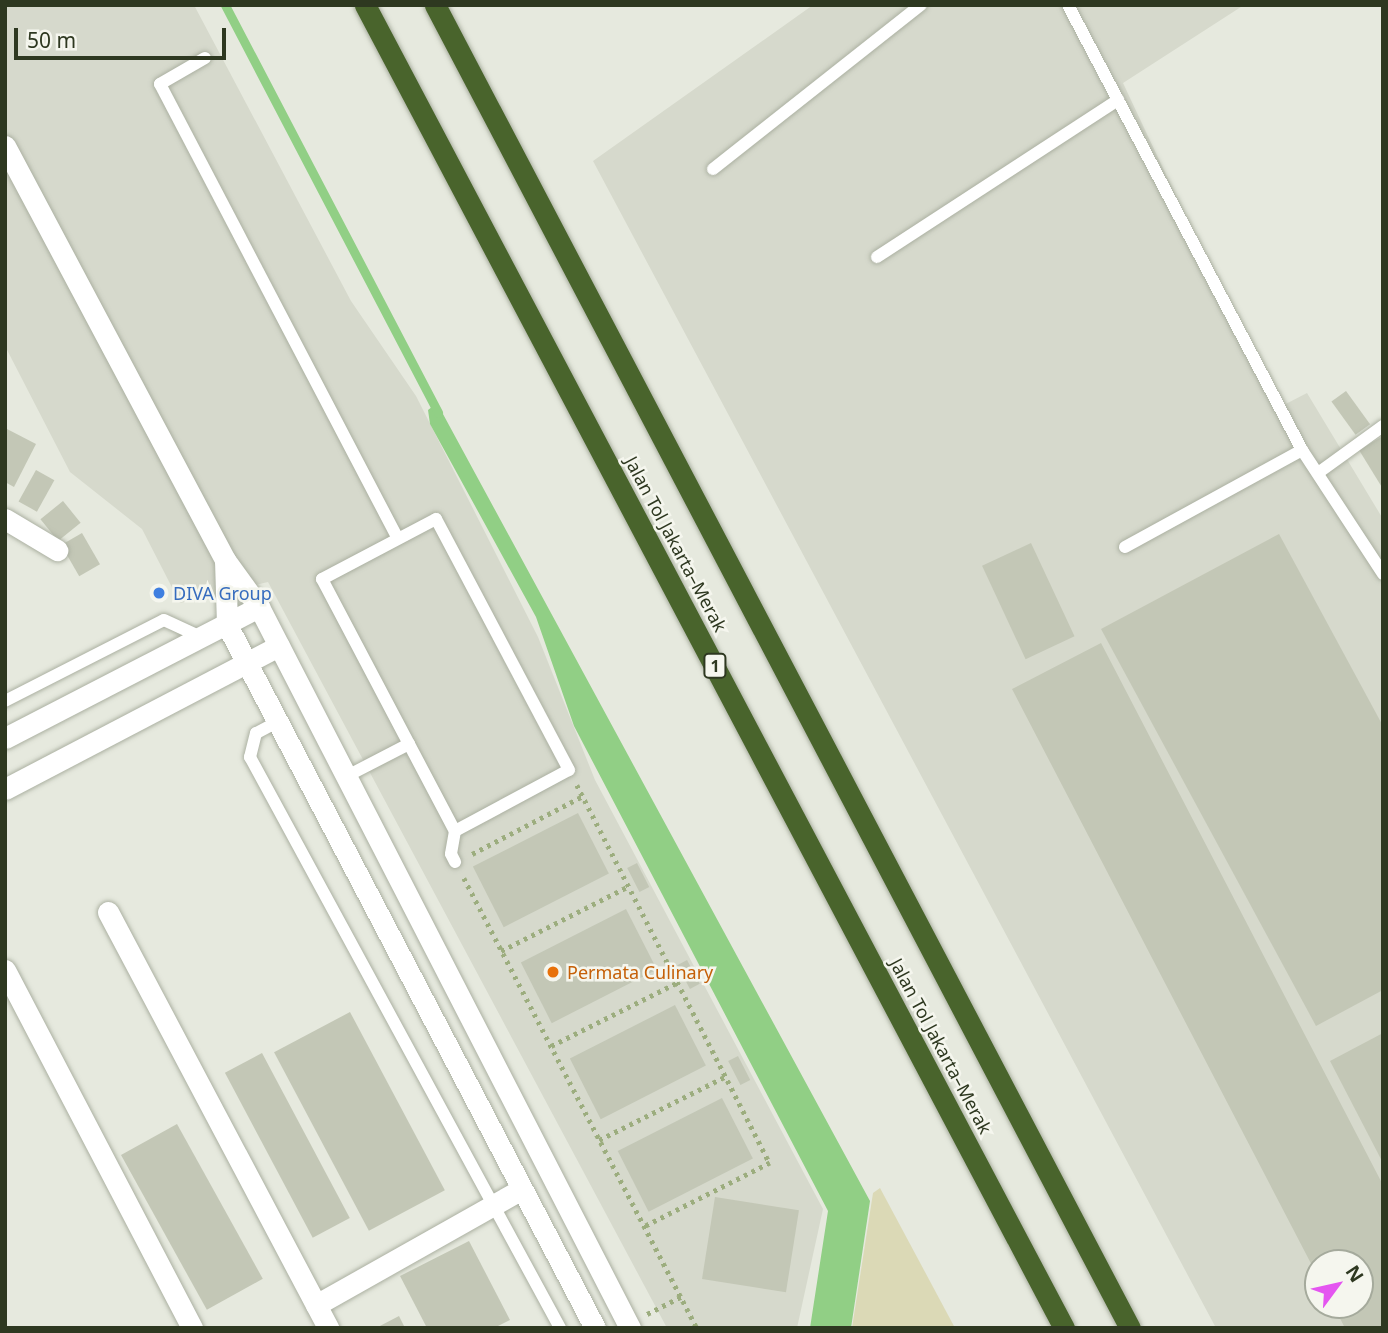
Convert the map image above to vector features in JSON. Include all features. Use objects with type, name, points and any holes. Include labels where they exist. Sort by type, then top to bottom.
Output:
[{"type":"highway","name":"Jalan Tol Jakarta–Merak","points":[[365,5],[1064,1328]]},
{"type":"highway","name":"Jalan Tol Jakarta–Merak","points":[[435,5],[1130,1328]]},
{"type":"street","points":[[5,146],[225,560],[259,607],[629,1326]]},
{"type":"street","points":[[5,520],[57,550]]},
{"type":"street","points":[[225,560],[226,625],[279,721],[595,1328]]},
{"type":"street","points":[[5,738],[204,638],[259,607]]},
{"type":"street","points":[[5,789],[279,646]]},
{"type":"street","points":[[108,912],[328,1328]]},
{"type":"street","points":[[5,970],[192,1328]]},
{"type":"street","points":[[316,1305],[523,1189]]},
{"type":"lane","points":[[713,169],[921,5]]},
{"type":"lane","points":[[1068,5],[1302,450],[1383,573]]},
{"type":"lane","points":[[205,58],[160,84],[397,537]]},
{"type":"lane","points":[[877,257],[1118,100]]},
{"type":"lane","points":[[1318,473],[1383,426]]},
{"type":"lane","points":[[1125,547],[1302,450]]},
{"type":"lane","points":[[455,831],[569,770],[436,519],[397,537],[322,579],[455,831],[455,862]]},
{"type":"lane","points":[[5,701],[164,620],[204,638]]},
{"type":"lane","points":[[279,721],[256,733],[250,757],[496,1203],[560,1328]]},
{"type":"lane","points":[[347,776],[409,744]]},
{"type":"path","points":[[569,770],[771,1163],[644,1227]]},
{"type":"path","points":[[583,796],[455,862],[697,1328]]},
{"type":"path","points":[[501,951],[629,886]]},
{"type":"path","points":[[550,1046],[678,982]]},
{"type":"path","points":[[599,1140],[726,1076]]},
{"type":"path","points":[[629,1326],[681,1297]]},
{"type":"shaded area","points":[[5,5],[194,5],[351,301],[416,396],[538,637],[595,780],[823,1209],[797,1328],[667,1328],[268,582],[180,603],[142,529],[70,472],[5,346]]},
{"type":"shaded area","points":[[813,5],[1244,5],[1123,83],[1276,409],[1307,393],[1383,519],[1383,1328],[1216,1328],[593,161]]},
{"type":"shaded area","points":[[437,403],[870,1201],[851,1328],[810,1328],[828,1211],[574,726],[536,617],[430,424],[428,410]]},
{"type":"shaded area","points":[[880,1188],[955,1328],[852,1328],[873,1193]]},
{"type":"building","points":[[1346,391],[1370,424],[1356,435],[1331,402]]},
{"type":"building","points":[[7,429],[36,444],[14,487],[5,482]]},
{"type":"building","points":[[1383,436],[1383,489],[1359,450]]},
{"type":"building","points":[[36,470],[54,480],[37,512],[19,501]]},
{"type":"building","points":[[63,501],[81,523],[58,541],[40,519]]},
{"type":"building","points":[[82,533],[100,564],[79,576],[61,545]]},
{"type":"building","points":[[1279,534],[1383,726],[1383,990],[1316,1026],[1101,629]]},
{"type":"building","points":[[1031,543],[1075,636],[1026,659],[982,566]]},
{"type":"building","points":[[1101,643],[1383,1185],[1383,1328],[1345,1328],[1340,1319],[1374,1319],[1374,1249],[1304,1250],[1012,689]]},
{"type":"building","points":[[578,813],[609,874],[504,927],[473,867]]},
{"type":"building","points":[[637,863],[649,887],[639,892],[627,868]]},
{"type":"building","points":[[626,909],[657,970],[552,1023],[521,963]]},
{"type":"building","points":[[687,960],[700,984],[690,989],[677,965]]},
{"type":"building","points":[[675,1005],[706,1066],[601,1119],[570,1059]]},
{"type":"building","points":[[350,1012],[445,1190],[369,1231],[274,1052]]},
{"type":"building","points":[[1383,1033],[1383,1163],[1330,1061]]},
{"type":"building","points":[[262,1053],[350,1218],[313,1238],[225,1073]]},
{"type":"building","points":[[738,1056],[750,1080],[740,1085],[728,1061]]},
{"type":"building","points":[[722,1098],[753,1159],[649,1212],[618,1151]]},
{"type":"building","points":[[177,1124],[263,1279],[207,1310],[121,1155]]},
{"type":"building","points":[[715,1197],[799,1210],[786,1292],[702,1279]]},
{"type":"building","points":[[469,1241],[510,1320],[494,1328],[427,1328],[400,1276]]},
{"type":"building","points":[[399,1316],[405,1328],[376,1328]]},
{"type":"waterway","points":[[225,5],[438,413]]},
{"type":"place","name":"DIVA Group","points":[[159,593]]},
{"type":"place","name":"Permata Culinary","points":[[553,972]]}]
